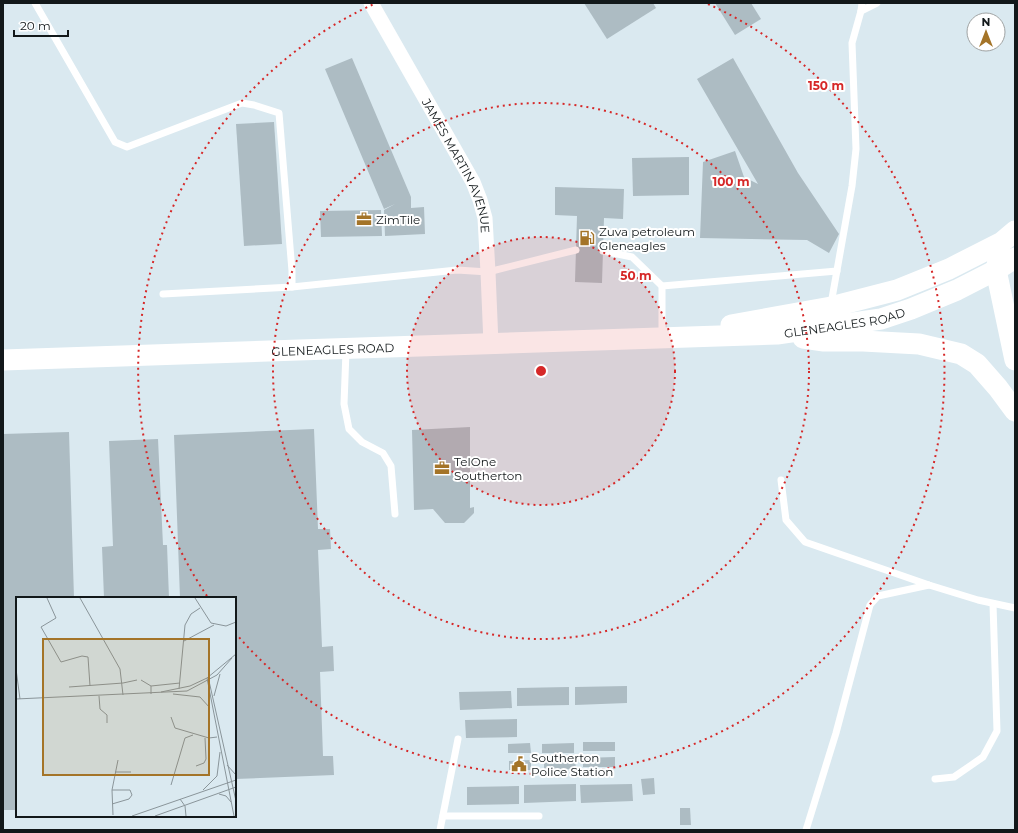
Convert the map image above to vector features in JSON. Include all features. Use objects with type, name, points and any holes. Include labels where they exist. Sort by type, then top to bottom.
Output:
[{"type":"street","name":"JAMES MARTIN AVENUE","points":[[371,3],[473,182],[480,200],[485,218],[491,344]]},
{"type":"street","points":[[1011,242],[996,270],[1015,360]]},
{"type":"street","name":"GLENEAGLES ROAD","points":[[662,338],[831,307],[897,290],[1011,242]]},
{"type":"street","name":"GLENEAGLES ROAD","points":[[3,360],[776,334],[881,319],[911,309],[950,293],[996,270],[1015,258]]},
{"type":"street","points":[[776,334],[824,341],[863,341],[919,344],[961,354],[977,364],[998,388],[1015,411]]},
{"type":"lane","points":[[35,3],[115,142],[121,145],[127,147],[242,103],[254,105],[279,113],[292,287]]},
{"type":"lane","points":[[831,307],[852,186],[856,149],[852,43],[862,3]]},
{"type":"lane","points":[[861,11],[877,3]]},
{"type":"lane","points":[[163,294],[292,287],[457,270],[488,272],[576,250]]},
{"type":"lane","points":[[603,251],[632,257],[662,286],[662,338]]},
{"type":"lane","points":[[662,286],[837,271]]},
{"type":"lane","points":[[346,349],[344,404],[349,429],[362,442],[383,453],[391,466],[395,514]]},
{"type":"lane","points":[[781,480],[786,520],[805,542],[929,585],[993,604],[1015,608]]},
{"type":"lane","points":[[806,830],[836,733],[870,605],[878,596],[929,585]]},
{"type":"lane","points":[[935,779],[954,777],[983,757],[997,731],[993,604]]},
{"type":"lane","points":[[440,830],[458,739]]},
{"type":"lane","points":[[443,816],[539,816]]},
{"type":"building","points":[[584,3],[653,3],[656,8],[607,39]]},
{"type":"building","points":[[715,3],[751,3],[761,19],[735,35]]},
{"type":"building","points":[[352,58],[411,197],[411,208],[424,207],[425,234],[385,236],[384,210],[395,204],[384,209],[325,69]]},
{"type":"building","points":[[733,58],[798,173],[839,234],[829,253],[807,240],[700,238],[703,162],[735,151],[744,177],[758,184],[697,79]]},
{"type":"building","points":[[274,122],[282,244],[244,246],[236,124]]},
{"type":"building","points":[[689,157],[689,195],[633,196],[632,158]]},
{"type":"building","points":[[555,187],[624,189],[623,219],[604,218],[602,283],[575,282],[577,216],[555,215]]},
{"type":"building","points":[[381,210],[382,236],[321,237],[320,211]]},
{"type":"building","name":"TelOne Southerton","points":[[470,427],[470,508],[474,507],[474,513],[464,523],[445,523],[433,509],[414,510],[412,430]]},
{"type":"building","points":[[314,429],[318,529],[330,529],[331,549],[318,550],[322,647],[333,646],[334,671],[320,672],[323,756],[333,756],[334,775],[236,779],[236,597],[180,597],[174,435]]},
{"type":"building","points":[[69,432],[74,597],[16,597],[16,810],[3,810],[3,434]]},
{"type":"building","points":[[158,439],[163,545],[167,545],[169,597],[104,597],[102,547],[113,546],[109,441]]},
{"type":"building","points":[[627,686],[627,703],[575,705],[575,687]]},
{"type":"building","points":[[569,687],[569,705],[517,706],[517,688]]},
{"type":"building","points":[[511,691],[512,708],[460,710],[459,692]]},
{"type":"building","points":[[517,719],[517,737],[466,738],[465,720]]},
{"type":"building","points":[[583,742],[615,742],[615,751],[583,751]]},
{"type":"building","points":[[530,743],[531,753],[508,753],[508,744]]},
{"type":"building","points":[[574,743],[574,753],[542,753],[542,744]]},
{"type":"building","points":[[615,757],[615,767],[583,767],[583,758]]},
{"type":"building","points":[[531,760],[531,770],[509,770],[509,761]]},
{"type":"building","points":[[544,760],[575,760],[576,769],[544,770]]},
{"type":"building","points":[[654,778],[655,794],[643,795],[641,779]]},
{"type":"building","points":[[576,784],[576,801],[524,803],[524,785]]},
{"type":"building","points":[[632,784],[633,801],[581,803],[580,785]]},
{"type":"building","points":[[519,786],[519,804],[467,805],[467,787]]},
{"type":"building","points":[[680,808],[690,808],[691,825],[680,825]]},
{"type":"place","name":"ZimTile","points":[[364,219]]},
{"type":"place","name":"Zuva petroleum Gleneagles","points":[[587,238]]},
{"type":"place","name":"TelOne Southerton","points":[[442,468]]},
{"type":"place","name":"Southerton Police Station","points":[[519,764]]}]
